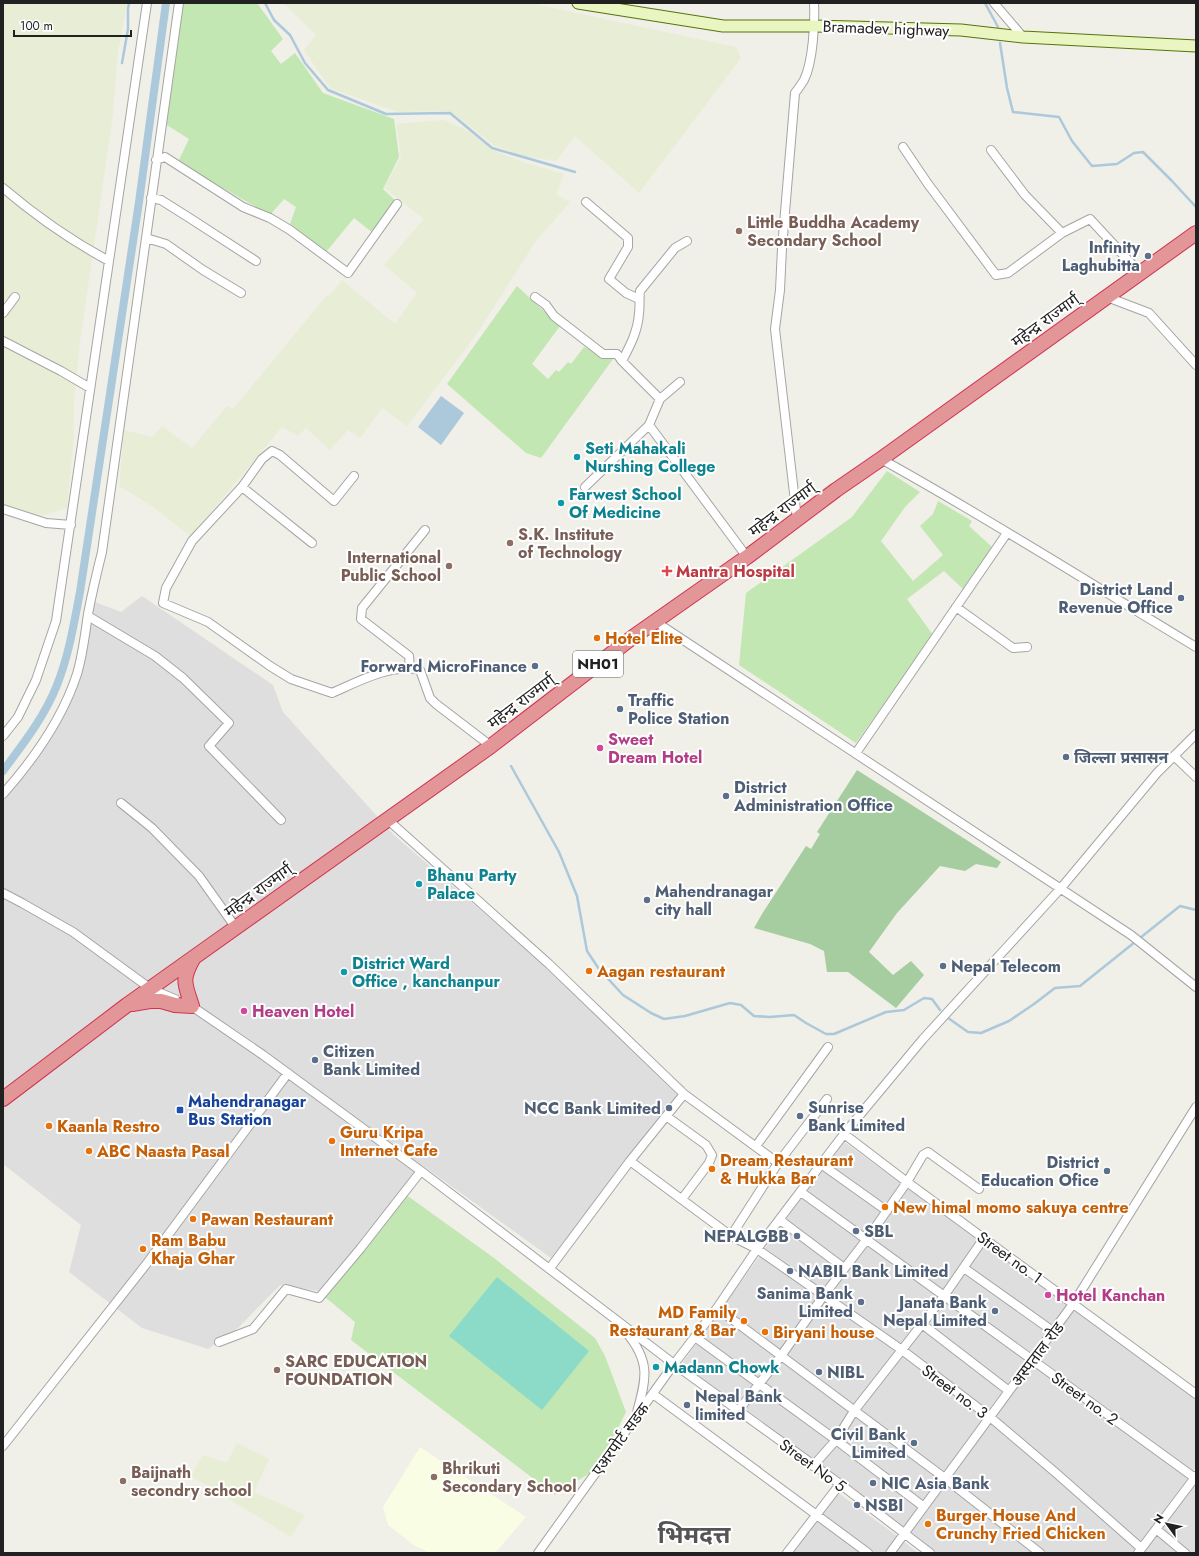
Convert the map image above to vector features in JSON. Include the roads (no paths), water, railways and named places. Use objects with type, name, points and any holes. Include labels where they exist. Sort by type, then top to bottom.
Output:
[{"type":"highway","name":"महेन्द्र राज्मार्ग्","points":[[3,1099],[127,1005],[491,746],[633,637],[748,557],[836,490],[1196,233]]},
{"type":"highway","points":[[127,1005],[150,1001],[161,1001],[175,1005],[192,1006],[184,982],[186,971],[194,957]]},
{"type":"street","points":[[3,736],[18,717],[36,680],[56,621],[147,3]]},
{"type":"street","points":[[3,794],[19,776],[43,744],[64,708],[77,673],[86,633],[88,616],[102,552],[179,3]]},
{"type":"street","name":"Bramadev highway","points":[[578,3],[723,26],[815,26],[961,30],[1023,37],[1196,46]]},
{"type":"street","points":[[798,519],[775,330],[780,290],[783,234],[795,93],[804,79],[808,67],[815,26],[814,3]]},
{"type":"street","points":[[994,3],[1023,37]]},
{"type":"street","points":[[903,147],[928,184],[996,275],[1008,273],[1062,233],[1090,220],[1140,272]]},
{"type":"street","points":[[991,150],[1025,195],[1062,233]]},
{"type":"street","points":[[156,160],[165,156],[243,207],[270,218],[290,230],[348,273],[397,204]]},
{"type":"street","points":[[3,188],[28,209],[78,244],[109,261]]},
{"type":"street","points":[[151,198],[161,200],[188,216],[256,261]]},
{"type":"street","points":[[586,202],[628,238],[628,247],[609,279],[626,293],[639,299]]},
{"type":"street","points":[[146,238],[166,244],[203,270],[241,293]]},
{"type":"street","points":[[622,361],[634,339],[639,313],[640,291],[675,248],[687,241]]},
{"type":"street","points":[[3,313],[15,297]]},
{"type":"street","points":[[535,297],[546,305],[554,316],[603,354],[616,354],[660,399]]},
{"type":"street","points":[[1107,297],[1149,313],[1196,365]]},
{"type":"street","points":[[3,341],[90,388]]},
{"type":"street","points":[[585,487],[649,425],[660,399],[680,382]]},
{"type":"street","points":[[649,425],[748,557]]},
{"type":"street","points":[[354,476],[334,501],[280,455],[272,451],[262,458],[242,486],[192,541],[166,588],[163,603],[208,622],[291,679],[332,693],[372,674],[410,668],[420,670],[430,698],[491,746]]},
{"type":"street","points":[[881,459],[950,497],[1196,647]]},
{"type":"street","points":[[242,486],[312,543]]},
{"type":"street","points":[[3,509],[46,523],[71,525]]},
{"type":"street","points":[[410,668],[409,656],[361,619],[362,608],[425,530]]},
{"type":"street","points":[[856,753],[1007,533]]},
{"type":"street","points":[[956,607],[1013,648],[1027,647]]},
{"type":"street","points":[[88,616],[155,656],[183,678],[229,723],[209,746],[281,820]]},
{"type":"street","points":[[656,622],[1131,935],[1196,987]]},
{"type":"street","name":"एअरपोर्ट सडक","points":[[538,1553],[674,1364],[717,1308],[758,1249],[844,1134],[923,1039],[1061,888],[1157,773],[1196,734]]},
{"type":"street","points":[[1174,756],[1196,777]]},
{"type":"street","points":[[121,803],[152,828],[199,876],[236,928]]},
{"type":"street","points":[[387,819],[549,964],[684,1094],[778,1163]]},
{"type":"street","points":[[3,894],[73,932],[151,989],[192,1006],[288,1073],[421,1171],[550,1268],[616,1320],[637,1345],[644,1369],[645,1379],[635,1418]]},
{"type":"street","points":[[756,1146],[828,1047]]},
{"type":"street","points":[[3,1446],[148,1262],[288,1073]]},
{"type":"street","points":[[550,1268],[630,1161],[684,1094]]},
{"type":"street","points":[[731,1236],[778,1163],[827,1099]]},
{"type":"street","name":"अस्पताल रोड","points":[[890,1553],[1054,1332],[1196,1106]]},
{"type":"street","points":[[666,1116],[706,1145],[712,1155],[709,1163],[682,1200]]},
{"type":"street","name":"Street no. 1","points":[[844,1134],[1196,1394]]},
{"type":"street","points":[[738,1411],[781,1356],[824,1295],[867,1239],[907,1182],[923,1155],[928,1152],[978,1189]]},
{"type":"street","name":"Street no. 3","points":[[630,1161],[731,1236],[758,1249],[902,1350],[990,1417],[1056,1473],[1140,1551]]},
{"type":"street","points":[[821,1164],[887,1211]]},
{"type":"street","points":[[219,1342],[252,1329],[286,1288],[319,1298],[360,1249],[421,1171]]},
{"type":"street","name":"Street no. 2","points":[[801,1192],[1195,1477]]},
{"type":"street","points":[[780,1220],[844,1268]]},
{"type":"street","points":[[813,1466],[836,1440],[854,1411],[944,1296],[984,1238]]},
{"type":"street","points":[[964,1268],[1054,1332]]},
{"type":"street","points":[[717,1308],[946,1478],[1040,1553]]},
{"type":"street","name":"Street No 5","points":[[616,1320],[813,1466],[840,1484],[930,1553]]},
{"type":"street","points":[[922,1324],[1009,1391]]},
{"type":"street","points":[[695,1337],[836,1440],[924,1507]]},
{"type":"street","points":[[653,1394],[868,1553]]},
{"type":"street","points":[[1140,1551],[1195,1477]]},
{"type":"street","points":[[787,1553],[840,1484]]},
{"type":"street","points":[[1156,1529],[1185,1553]]},
{"type":"water","points":[[441,396],[464,413],[441,445],[418,427]]},
{"type":"waterway","points":[[122,63],[128,29],[129,3]]},
{"type":"waterway","points":[[3,771],[33,730],[46,708],[57,685],[68,651],[80,592],[139,202],[166,3]]},
{"type":"waterway","points":[[265,3],[274,20],[290,35],[305,63],[328,90],[386,114],[450,113],[492,148],[575,172]]},
{"type":"waterway","points":[[985,3],[998,27]]},
{"type":"waterway","points":[[1000,43],[1007,88],[1013,112],[1059,117],[1072,141],[1092,166],[1117,164],[1134,153],[1143,152],[1196,207]]},
{"type":"waterway","points":[[511,766],[559,852],[577,896],[587,951],[599,969],[623,995],[651,1013],[664,1019],[685,1016],[730,1003],[741,1005],[754,1016],[770,1017],[794,1015],[826,1034],[834,1034],[886,1012],[904,1010],[924,998],[932,999],[940,1010]]},
{"type":"waterway","points":[[948,1018],[968,1032],[981,1033],[1009,1021],[1055,988],[1080,986],[1180,906],[1196,910]]},
{"type":"place","name":"Little Buddha Academy Secondary School","points":[[739,231]]},
{"type":"place","name":"Infinity Laghubitta","points":[[1148,256]]},
{"type":"place","name":"Seti Mahakali Nurshing College","points":[[577,457]]},
{"type":"place","name":"Farwest School Of Medicine","points":[[561,503]]},
{"type":"place","name":"S.K. Institute of Technology","points":[[510,543]]},
{"type":"place","name":"International Public School","points":[[449,566]]},
{"type":"place","name":"Mantra Hospital","points":[[667,571]]},
{"type":"place","name":"District Land Revenue Office","points":[[1181,598]]},
{"type":"place","name":"Hotel Elite","points":[[597,638]]},
{"type":"place","name":"Forward MicroFinance","points":[[535,666]]},
{"type":"place","name":"Traffic Police Station","points":[[620,709]]},
{"type":"place","name":"Sweet Dream Hotel","points":[[600,748]]},
{"type":"place","name":"जिल्ला प्रसासन","points":[[1066,757]]},
{"type":"place","name":"District Administration Office","points":[[726,796]]},
{"type":"place","name":"Bhanu Party Palace","points":[[419,884]]},
{"type":"place","name":"Mahendranagar city hall","points":[[647,900]]},
{"type":"place","name":"Nepal Telecom","points":[[943,966]]},
{"type":"place","name":"Aagan restaurant","points":[[589,971]]},
{"type":"place","name":"District Ward Office , kanchanpur","points":[[344,972]]},
{"type":"place","name":"Heaven Hotel","points":[[244,1011]]},
{"type":"place","name":"Citizen Bank Limited","points":[[315,1060]]},
{"type":"place","name":"NCC Bank Limited","points":[[669,1108]]},
{"type":"place","name":"Mahendranagar Bus Station","points":[[180,1110]]},
{"type":"place","name":"Sunrise Bank Limited","points":[[800,1116]]},
{"type":"place","name":"Kaanla Restro","points":[[49,1126]]},
{"type":"place","name":"Guru Kripa Internet Cafe","points":[[332,1141]]},
{"type":"place","name":"ABC Naasta Pasal","points":[[89,1151]]},
{"type":"place","name":"Dream Restaurant & Hukka Bar","points":[[712,1169]]},
{"type":"place","name":"District Education Ofice","points":[[1107,1171]]},
{"type":"place","name":"New himal momo sakuya centre","points":[[885,1207]]},
{"type":"place","name":"Pawan Restaurant","points":[[193,1219]]},
{"type":"place","name":"SBL","points":[[856,1231]]},
{"type":"place","name":"NEPALGBB","points":[[797,1236]]},
{"type":"place","name":"Ram Babu Khaja Ghar","points":[[143,1249]]},
{"type":"place","name":"NABIL Bank Limited","points":[[790,1271]]},
{"type":"place","name":"Hotel Kanchan","points":[[1048,1295]]},
{"type":"place","name":"Sanima Bank Limited","points":[[861,1302]]},
{"type":"place","name":"Janata Bank Nepal Limited","points":[[995,1311]]},
{"type":"place","name":"MD Family Restaurant & Bar","points":[[744,1321]]},
{"type":"place","name":"Biryani house","points":[[765,1332]]},
{"type":"place","name":"Madann Chowk","points":[[656,1367]]},
{"type":"place","name":"SARC EDUCATION FOUNDATION","points":[[277,1370]]},
{"type":"place","name":"NIBL","points":[[819,1372]]},
{"type":"place","name":"Nepal Bank limited","points":[[687,1405]]},
{"type":"place","name":"Civil Bank Limited","points":[[914,1443]]},
{"type":"place","name":"Bhrikuti Secondary School","points":[[434,1477]]},
{"type":"place","name":"Baijnath secondry school","points":[[123,1481]]},
{"type":"place","name":"NIC Asia Bank","points":[[873,1483]]},
{"type":"place","name":"NSBI","points":[[857,1505]]},
{"type":"place","name":"Burger House And Crunchy Fried Chicken","points":[[928,1524]]},
{"type":"district","name":"भिमदत्त","points":[[694,1535]]}]
